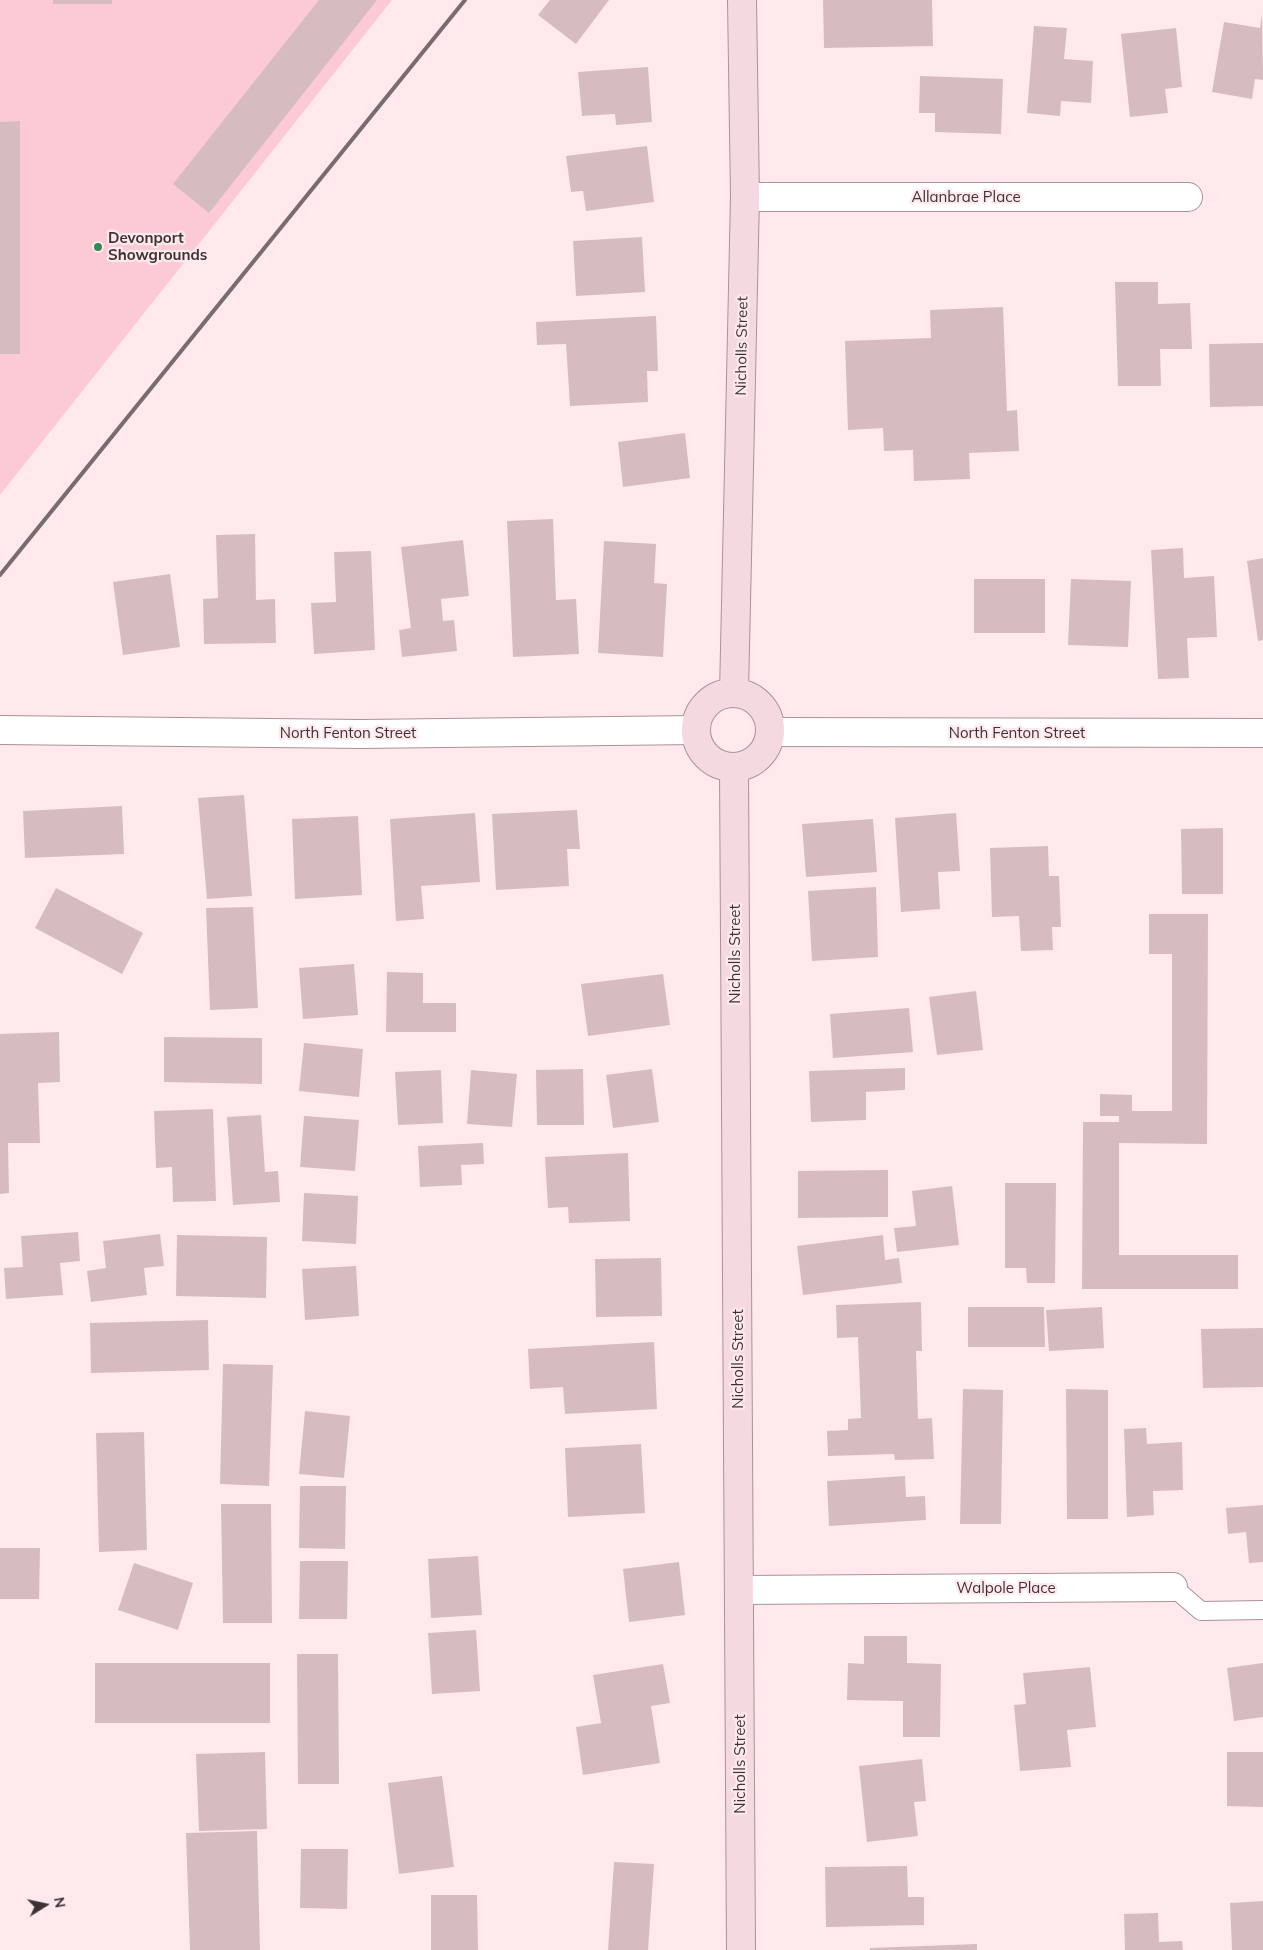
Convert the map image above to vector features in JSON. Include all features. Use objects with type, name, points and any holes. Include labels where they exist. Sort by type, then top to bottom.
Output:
[{"type":"street","name":"Nicholls Street","points":[[734,693],[745,196],[742,0]]},
{"type":"street","name":"Allanbrae Place","points":[[745,196],[1188,197]]},
{"type":"street","points":[[734,693],[750,697],[760,705],[767,716],[770,732],[767,747],[759,757],[750,764],[734,768],[721,766],[710,760],[698,743],[696,730],[699,716],[706,704],[718,696],[734,693]]},
{"type":"street","name":"North Fenton Street","points":[[0,730],[361,734],[696,730]]},
{"type":"street","name":"North Fenton Street","points":[[770,732],[1263,733]]},
{"type":"street","name":"Nicholls Street","points":[[734,768],[741,1950]]},
{"type":"street","name":"Walpole Place","points":[[740,1590],[1173,1587]]},
{"type":"lane","name":"Walpole Place","points":[[1173,1587],[1201,1611],[1263,1610]]},
{"type":"shaded area","name":"Devonport Showgrounds","points":[[0,0],[392,0],[0,495]]},
{"type":"building","points":[[53,0],[112,0],[112,4],[53,4]]},
{"type":"building","points":[[319,0],[377,0],[209,213],[173,184]]},
{"type":"building","points":[[550,0],[609,0],[576,44],[538,15]]},
{"type":"building","points":[[823,0],[932,0],[933,46],[824,48]]},
{"type":"building","points":[[1262,14],[1263,80],[1255,79],[1252,99],[1212,92],[1224,22],[1260,28]]},
{"type":"building","points":[[1034,26],[1067,28],[1064,59],[1093,61],[1091,103],[1061,101],[1060,116],[1027,113]]},
{"type":"building","points":[[1176,28],[1182,87],[1165,89],[1168,113],[1130,117],[1121,34]]},
{"type":"building","points":[[648,67],[652,122],[616,125],[615,114],[582,116],[578,72]]},
{"type":"building","points":[[920,76],[1003,79],[1001,134],[935,132],[935,113],[919,113]]},
{"type":"building","points":[[20,121],[20,354],[0,354],[0,122]]},
{"type":"building","points":[[647,146],[654,202],[586,211],[583,191],[571,192],[566,156]]},
{"type":"building","points":[[642,237],[645,292],[576,296],[573,241]]},
{"type":"building","points":[[1115,282],[1158,282],[1158,304],[1190,303],[1192,349],[1160,349],[1161,386],[1118,386]]},
{"type":"building","points":[[1003,307],[1007,411],[1017,410],[1019,451],[969,453],[970,479],[914,481],[913,450],[884,451],[883,428],[848,430],[845,341],[931,338],[930,310]]},
{"type":"building","points":[[656,316],[658,371],[647,371],[648,402],[570,406],[566,344],[537,345],[536,322]]},
{"type":"building","points":[[1263,343],[1263,406],[1210,407],[1209,344]]},
{"type":"building","points":[[685,433],[690,478],[623,487],[618,442]]},
{"type":"building","points":[[553,519],[556,600],[576,599],[579,654],[513,657],[507,521]]},
{"type":"building","points":[[255,534],[256,600],[275,599],[276,643],[204,644],[203,599],[218,598],[216,535]]},
{"type":"building","points":[[463,540],[469,596],[441,599],[443,621],[454,620],[457,651],[402,657],[399,630],[411,628],[401,547]]},
{"type":"building","points":[[604,541],[656,544],[654,583],[667,584],[663,657],[598,653]]},
{"type":"building","points":[[1183,548],[1184,578],[1214,576],[1217,637],[1187,638],[1189,678],[1158,679],[1151,550]]},
{"type":"building","points":[[371,551],[375,650],[314,654],[311,603],[336,602],[334,552]]},
{"type":"building","points":[[1263,558],[1263,640],[1258,641],[1247,561]]},
{"type":"building","points":[[170,574],[180,647],[123,655],[113,582]]},
{"type":"building","points":[[974,579],[1045,579],[1045,633],[974,633]]},
{"type":"building","points":[[1071,579],[1131,581],[1128,647],[1068,645]]},
{"type":"building","points":[[244,795],[252,896],[207,899],[198,798]]},
{"type":"building","points":[[122,806],[124,854],[25,858],[23,811]]},
{"type":"building","points":[[577,810],[580,849],[567,849],[569,886],[496,890],[492,814]]},
{"type":"building","points":[[475,813],[480,882],[421,886],[424,919],[396,921],[390,819]]},
{"type":"building","points":[[956,813],[960,871],[938,872],[940,909],[901,912],[895,818]]},
{"type":"building","points":[[358,816],[362,895],[295,899],[292,819]]},
{"type":"building","points":[[873,819],[877,872],[806,877],[802,824]]},
{"type":"building","points":[[1223,828],[1223,894],[1182,894],[1181,829]]},
{"type":"building","points":[[1048,846],[1049,876],[1059,876],[1061,927],[1052,927],[1053,950],[1021,951],[1019,916],[992,917],[990,848]]},
{"type":"building","points":[[876,887],[878,957],[812,961],[808,891]]},
{"type":"building","points":[[56,888],[143,933],[122,974],[35,928]]},
{"type":"building","points":[[253,907],[258,1008],[210,1010],[206,908]]},
{"type":"building","points":[[1149,914],[1208,914],[1207,1144],[1119,1143],[1119,1255],[1238,1255],[1238,1289],[1082,1289],[1083,1122],[1119,1122],[1119,1116],[1100,1116],[1100,1094],[1132,1095],[1132,1111],[1172,1111],[1172,954],[1149,954]]},
{"type":"building","points":[[354,964],[358,1015],[303,1019],[299,968]]},
{"type":"building","points":[[387,972],[423,973],[423,1003],[456,1003],[456,1032],[386,1032]]},
{"type":"building","points":[[663,974],[670,1025],[588,1036],[581,984]]},
{"type":"building","points":[[976,991],[983,1050],[937,1055],[929,997]]},
{"type":"building","points":[[909,1008],[913,1052],[833,1058],[830,1014]]},
{"type":"building","points":[[59,1032],[60,1082],[38,1083],[40,1143],[8,1143],[9,1193],[0,1194],[0,1034]]},
{"type":"building","points":[[164,1037],[262,1038],[262,1084],[164,1082]]},
{"type":"building","points":[[304,1043],[363,1049],[359,1097],[299,1091]]},
{"type":"building","points":[[905,1068],[905,1090],[866,1092],[866,1120],[811,1122],[809,1071]]},
{"type":"building","points":[[583,1069],[584,1125],[537,1125],[536,1070]]},
{"type":"building","points":[[652,1069],[659,1122],[613,1128],[606,1075]]},
{"type":"building","points":[[441,1070],[443,1123],[398,1125],[395,1072]]},
{"type":"building","points":[[471,1070],[517,1074],[512,1127],[467,1124]]},
{"type":"building","points":[[213,1109],[216,1201],[173,1202],[172,1167],[156,1168],[154,1111]]},
{"type":"building","points":[[261,1115],[265,1172],[278,1171],[280,1202],[233,1205],[227,1117]]},
{"type":"building","points":[[304,1116],[359,1120],[355,1171],[300,1167]]},
{"type":"building","points":[[483,1143],[484,1164],[461,1165],[462,1185],[420,1187],[418,1146]]},
{"type":"building","points":[[628,1153],[630,1221],[569,1223],[568,1207],[548,1208],[545,1157]]},
{"type":"building","points":[[888,1170],[888,1217],[798,1218],[798,1171]]},
{"type":"building","points":[[1005,1183],[1056,1183],[1055,1283],[1027,1283],[1026,1268],[1005,1268]]},
{"type":"building","points":[[952,1186],[959,1245],[897,1252],[894,1228],[916,1226],[912,1191]]},
{"type":"building","points":[[304,1193],[358,1196],[356,1244],[302,1241]]},
{"type":"building","points":[[78,1232],[80,1261],[60,1263],[63,1295],[6,1299],[4,1268],[23,1267],[21,1236]]},
{"type":"building","points":[[160,1234],[164,1266],[144,1268],[147,1295],[91,1302],[87,1271],[106,1268],[103,1241]]},
{"type":"building","points":[[177,1235],[267,1237],[266,1298],[176,1296]]},
{"type":"building","points":[[883,1235],[885,1260],[899,1258],[902,1283],[803,1295],[797,1246]]},
{"type":"building","points":[[661,1258],[662,1316],[596,1317],[595,1259]]},
{"type":"building","points":[[356,1266],[359,1316],[305,1320],[302,1269]]},
{"type":"building","points":[[921,1302],[922,1351],[916,1351],[918,1419],[932,1418],[934,1459],[895,1460],[894,1454],[828,1456],[827,1431],[848,1430],[848,1419],[861,1418],[858,1337],[837,1338],[836,1305]]},
{"type":"building","points":[[968,1307],[1044,1307],[1045,1347],[968,1347]]},
{"type":"building","points":[[1102,1307],[1104,1348],[1049,1351],[1046,1310]]},
{"type":"building","points":[[208,1320],[209,1370],[91,1373],[90,1323]]},
{"type":"building","points":[[1263,1328],[1263,1387],[1203,1388],[1201,1329]]},
{"type":"building","points":[[654,1342],[657,1409],[565,1414],[563,1387],[530,1389],[528,1349]]},
{"type":"building","points":[[223,1364],[273,1365],[269,1486],[220,1484]]},
{"type":"building","points":[[963,1389],[1003,1390],[1001,1524],[960,1524]]},
{"type":"building","points":[[1066,1389],[1108,1390],[1108,1519],[1067,1519]]},
{"type":"building","points":[[305,1411],[350,1416],[344,1478],[299,1474]]},
{"type":"building","points":[[1146,1428],[1147,1444],[1182,1442],[1183,1490],[1153,1491],[1154,1515],[1127,1517],[1124,1429]]},
{"type":"building","points":[[144,1432],[147,1550],[99,1552],[96,1433]]},
{"type":"building","points":[[641,1444],[645,1513],[568,1517],[565,1448]]},
{"type":"building","points":[[905,1476],[906,1497],[925,1496],[926,1520],[829,1526],[827,1481]]},
{"type":"building","points":[[300,1486],[346,1486],[345,1549],[299,1548]]},
{"type":"building","points":[[221,1504],[271,1504],[272,1623],[223,1623]]},
{"type":"building","points":[[1263,1505],[1263,1562],[1249,1563],[1246,1532],[1228,1534],[1226,1508]]},
{"type":"building","points":[[0,1548],[40,1548],[39,1599],[0,1599]]},
{"type":"building","points":[[478,1556],[482,1615],[431,1618],[428,1559]]},
{"type":"building","points":[[300,1561],[348,1561],[347,1619],[299,1619]]},
{"type":"building","points":[[679,1562],[685,1615],[629,1622],[623,1569]]},
{"type":"building","points":[[134,1563],[193,1583],[178,1630],[118,1610]]},
{"type":"building","points":[[476,1630],[480,1691],[432,1694],[428,1633]]},
{"type":"building","points":[[864,1636],[907,1636],[907,1663],[941,1664],[940,1737],[903,1737],[903,1701],[847,1700],[848,1663],[864,1664]]},
{"type":"building","points":[[297,1654],[338,1654],[339,1784],[298,1784]]},
{"type":"building","points":[[95,1663],[270,1663],[270,1723],[95,1723]]},
{"type":"building","points":[[1263,1663],[1263,1717],[1234,1721],[1227,1668]]},
{"type":"building","points":[[663,1664],[670,1703],[651,1706],[660,1763],[583,1775],[576,1727],[601,1723],[593,1675]]},
{"type":"building","points":[[1090,1667],[1096,1727],[1067,1730],[1071,1767],[1020,1771],[1014,1705],[1026,1704],[1023,1673]]},
{"type":"building","points":[[265,1752],[267,1829],[199,1831],[196,1754]]},
{"type":"building","points":[[1227,1752],[1263,1752],[1263,1807],[1227,1806]]},
{"type":"building","points":[[922,1759],[926,1801],[914,1802],[918,1836],[867,1842],[859,1766]]},
{"type":"building","points":[[442,1776],[454,1867],[399,1874],[388,1783]]},
{"type":"building","points":[[257,1831],[260,1950],[190,1950],[186,1833]]},
{"type":"building","points":[[301,1849],[348,1849],[347,1909],[300,1908]]},
{"type":"building","points":[[614,1862],[654,1864],[648,1950],[608,1950]]},
{"type":"building","points":[[907,1866],[908,1897],[924,1897],[924,1925],[826,1927],[825,1867]]},
{"type":"building","points":[[431,1895],[477,1895],[478,1950],[431,1950]]},
{"type":"building","points":[[1263,1901],[1263,1950],[1232,1950],[1230,1903]]},
{"type":"building","points":[[1158,1913],[1159,1942],[1182,1941],[1183,1950],[1125,1950],[1124,1914]]},
{"type":"building","points":[[977,1944],[977,1950],[870,1950],[870,1948]]},
{"type":"railway","points":[[0,575],[465,0]]},
{"type":"place","name":"Devonport Showgrounds","points":[[98,247]]}]
